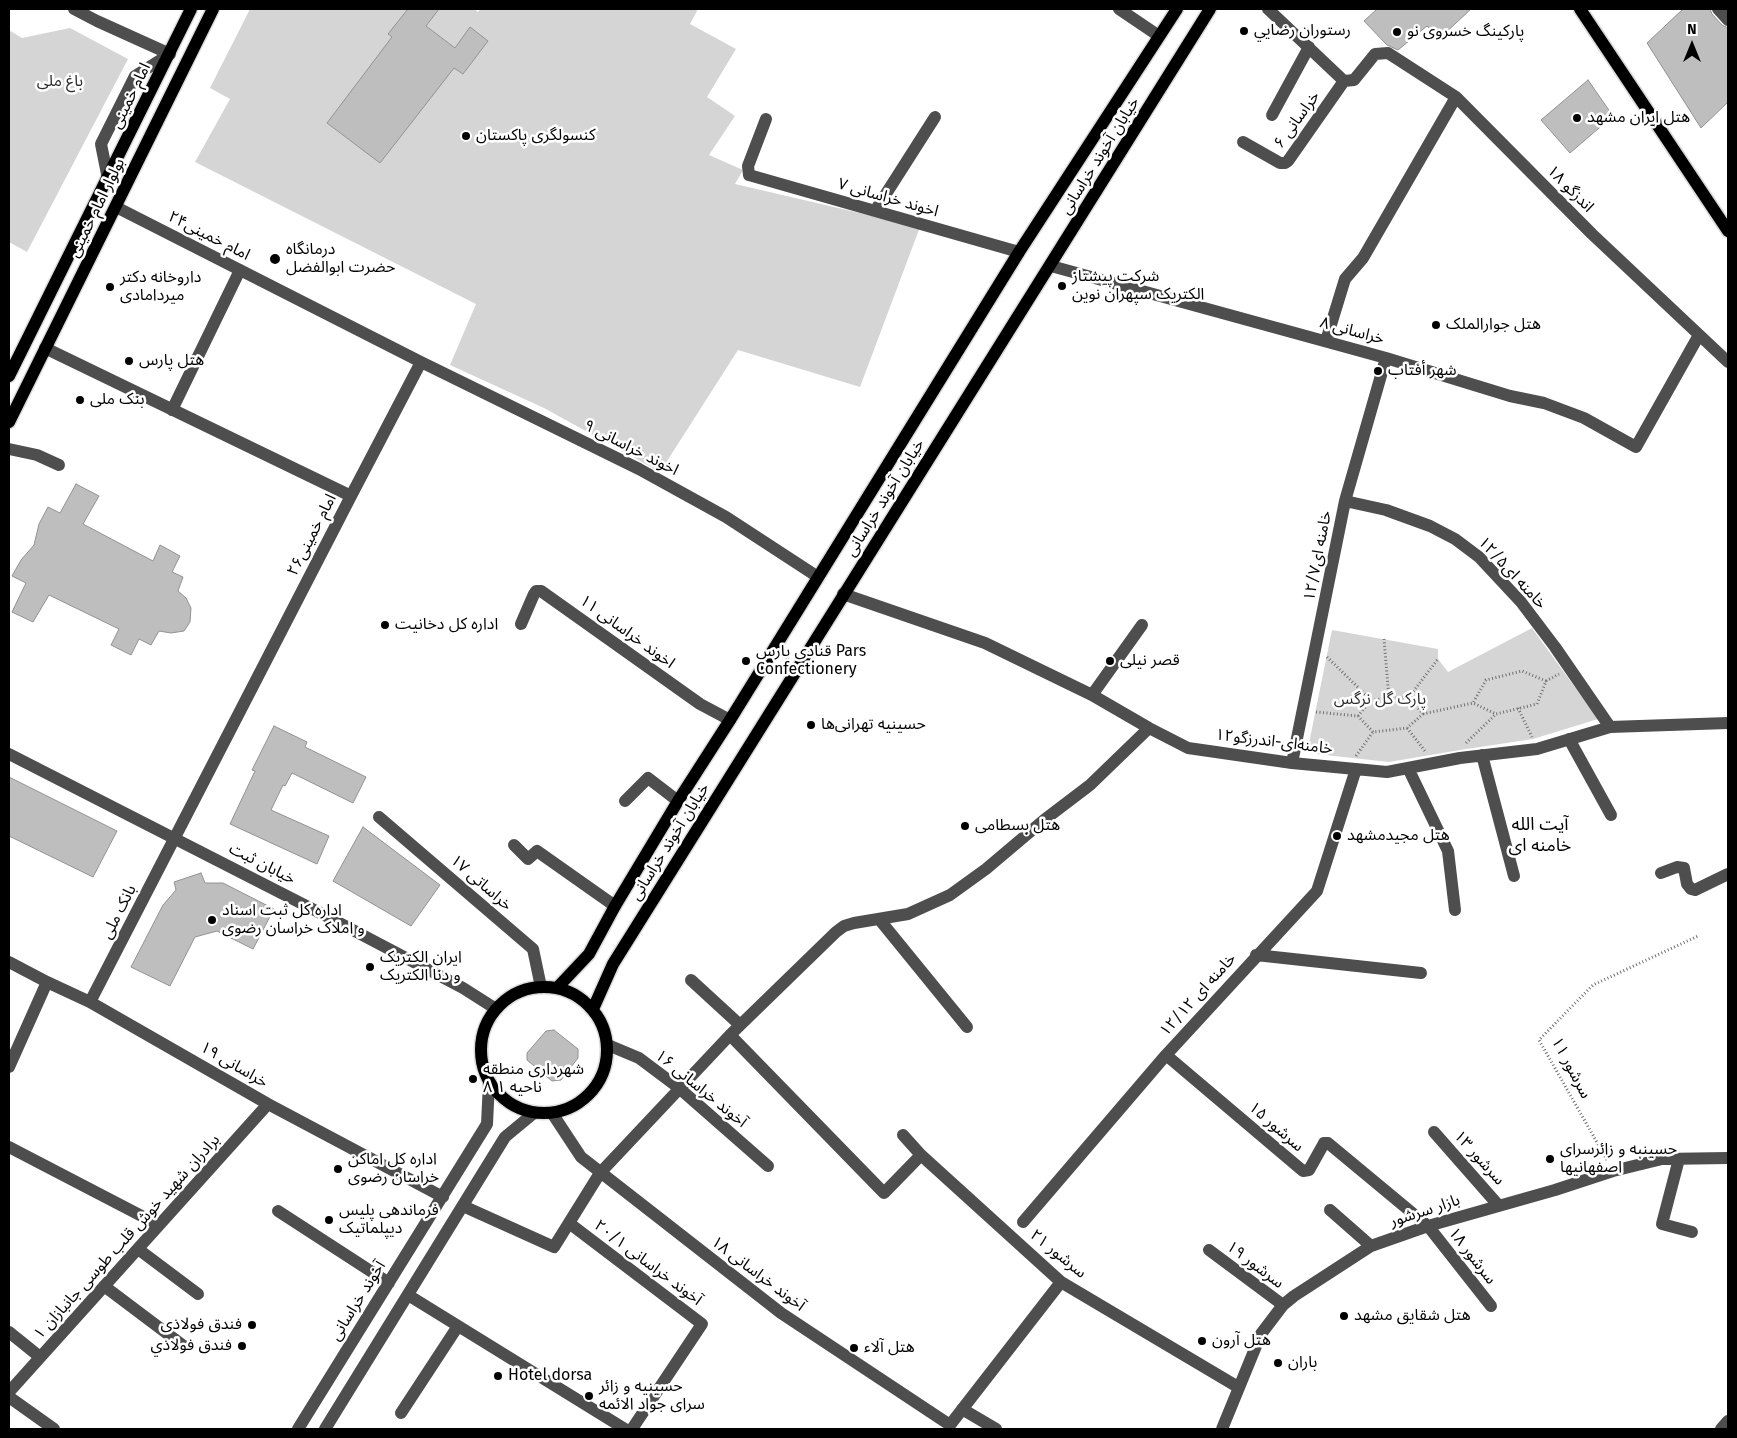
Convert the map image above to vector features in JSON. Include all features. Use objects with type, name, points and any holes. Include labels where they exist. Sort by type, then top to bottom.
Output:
[{"type":"main road","points":[[170,54],[191,9]]},
{"type":"main road","name":"بولوار امام خمینی","points":[[9,422],[213,9]]},
{"type":"main road","name":"خیابان آخوند خراسانی","points":[[557,988],[589,954],[615,906],[678,801],[1019,252],[1177,9]]},
{"type":"main road","name":"خیابان آخوند خراسانی","points":[[593,1009],[614,964],[843,594],[1051,266],[1210,9]]},
{"type":"main road","points":[[1580,9],[1728,231]]},
{"type":"main road","name":"امام خمینی","points":[[108,179],[170,54]]},
{"type":"main road","name":"بولوار امام خمینی","points":[[9,376],[108,179]]},
{"type":"main road","points":[[541,987],[557,988],[576,995],[593,1009],[603,1026],[608,1045],[606,1065],[599,1083],[587,1098],[571,1108],[552,1113],[534,1113],[516,1107],[501,1097],[489,1082],[482,1064],[481,1044],[486,1025],[496,1009],[509,997],[524,990],[541,987]]},
{"type":"street","points":[[74,9],[96,21],[170,54]]},
{"type":"street","points":[[1119,9],[1159,36]]},
{"type":"street","points":[[1268,9],[1344,81]]},
{"type":"street","points":[[1718,9],[1728,20]]},
{"type":"street","points":[[1272,115],[1309,47]]},
{"type":"street","name":"اندزگو ۱۸","points":[[1344,81],[1354,80],[1375,54],[1381,52],[1388,53],[1456,97],[1592,234],[1728,362]]},
{"type":"street","points":[[108,179],[101,144],[135,76],[170,54]]},
{"type":"street","name":"خراسانی ۶","points":[[1243,142],[1284,164],[1344,81]]},
{"type":"street","points":[[1326,341],[1345,279],[1363,258],[1456,97]]},
{"type":"street","points":[[875,211],[935,117]]},
{"type":"street","name":"اخوند خراسانی ۷","points":[[766,119],[748,166],[749,175],[1019,252]]},
{"type":"street","name":"امام خمینی۲۴","points":[[116,208],[421,362]]},
{"type":"street","name":"خراسانی ۸","points":[[1051,266],[1326,341],[1483,388],[1544,404],[1584,418],[1636,447],[1699,335]]},
{"type":"street","points":[[172,410],[240,270]]},
{"type":"street","name":"امام خمینی۲۶","points":[[46,348],[351,496],[176,838]]},
{"type":"street","name":"خامنه ای۱۲/۷","points":[[1292,763],[1345,500],[1386,358]]},
{"type":"street","points":[[351,496],[421,362]]},
{"type":"street","name":"اخوند خراسانی ۹","points":[[421,362],[639,468],[726,517],[818,577]]},
{"type":"street","points":[[9,449],[37,455],[59,466]]},
{"type":"street","name":"خامنه ای۱۲/۵","points":[[1345,500],[1386,510],[1430,526],[1455,539],[1479,557],[1521,602],[1610,726]]},
{"type":"street","name":"اخوند خراسانی ۱۱","points":[[521,624],[534,594],[536,591],[541,590],[700,704],[730,720]]},
{"type":"street","name":"خامنه‌ای-اندرزگو۱۲","points":[[843,594],[985,643],[1092,695],[1148,728],[1188,748],[1292,763],[1387,772],[1460,758],[1537,749],[1610,726],[1728,724]]},
{"type":"street","points":[[1092,695],[1142,625]]},
{"type":"street","points":[[462,1206],[554,1247],[600,1173],[730,1035],[844,926],[908,914],[950,895],[1090,785],[1148,728]]},
{"type":"street","points":[[1569,739],[1611,815]]},
{"type":"street","name":"خیابان ثبت","points":[[9,754],[411,960],[463,988],[496,1009]]},
{"type":"street","points":[[1482,755],[1514,876]]},
{"type":"street","name":"خامنه ای ۱۲/۱۲","points":[[1024,1222],[1166,1055],[1316,890],[1352,768]]},
{"type":"street","points":[[1408,768],[1448,851],[1455,910]]},
{"type":"street","points":[[625,801],[648,778],[678,801]]},
{"type":"street","name":"خراساتی ۱۷","points":[[379,816],[533,949],[541,987]]},
{"type":"street","name":"بانک ملی","points":[[90,1002],[176,838]]},
{"type":"street","points":[[514,845],[528,859],[537,851],[615,906]]},
{"type":"street","points":[[1661,873],[1677,867],[1684,868],[1687,884],[1691,889],[1695,890],[1728,874]]},
{"type":"street","points":[[879,919],[967,1027]]},
{"type":"street","points":[[1256,955],[1421,973]]},
{"type":"street","name":"خراسانی ۱۹","points":[[9,962],[90,1002],[268,1104],[442,1197]]},
{"type":"street","points":[[691,980],[740,1025]]},
{"type":"street","points":[[9,1066],[47,982]]},
{"type":"street","points":[[730,1035],[884,1193],[921,1155]]},
{"type":"street","name":"آخوند خراسانی ۱۶","points":[[608,1045],[639,1058],[679,1088],[768,1166]]},
{"type":"street","name":"سرشور ۱۵","points":[[1166,1055],[1303,1171],[1309,1170],[1324,1143],[1328,1143],[1428,1226]]},
{"type":"street","name":"آخوند خراسانی","points":[[298,1429],[487,1124],[489,1082]]},
{"type":"street","name":"برادران شهید خوش قلب طوسی جانبازان ۱","points":[[9,1392],[268,1104]]},
{"type":"street","points":[[325,1429],[505,1137],[534,1113]]},
{"type":"street","name":"آخوند خراسانی ۱۸","points":[[552,1113],[580,1157],[781,1313],[950,1425],[962,1409]]},
{"type":"street","name":"سرشور ۱۳","points":[[1434,1132],[1500,1206]]},
{"type":"street","name":"سرشور ۲۱","points":[[903,1135],[921,1155],[1061,1282],[1238,1387]]},
{"type":"street","points":[[9,1148],[159,1225]]},
{"type":"street","name":"بازار سرشور","points":[[1222,1429],[1261,1334],[1283,1305],[1372,1246],[1428,1226],[1614,1171],[1662,1159],[1728,1158]]},
{"type":"street","points":[[1679,1159],[1662,1224],[1692,1232]]},
{"type":"street","points":[[1330,1210],[1372,1246]]},
{"type":"street","points":[[278,1211],[389,1283]]},
{"type":"street","name":"آخوند خراسانی ۲۰/۱","points":[[569,1223],[702,1324],[632,1429]]},
{"type":"street","name":"سرشور ۱۸","points":[[1428,1226],[1491,1306]]},
{"type":"street","points":[[138,1249],[198,1294]]},
{"type":"street","name":"سرشور ۱۹","points":[[1209,1250],[1283,1305]]},
{"type":"street","points":[[996,1429],[962,1409],[1061,1282]]},
{"type":"street","points":[[104,1286],[185,1347]]},
{"type":"street","points":[[408,1295],[625,1429]]},
{"type":"street","points":[[402,1413],[458,1326]]},
{"type":"street","points":[[9,1332],[40,1357]]},
{"type":"street","points":[[9,1397],[54,1429]]},
{"type":"street","points":[[1721,1429],[1728,1421]]},
{"type":"path","points":[[1384,639],[1389,698]]},
{"type":"path","points":[[1315,648],[1372,700]]},
{"type":"path","points":[[1358,716],[1372,700],[1409,697],[1438,659]]},
{"type":"path","points":[[1460,758],[1460,750],[1496,714],[1537,704],[1546,681],[1522,671],[1486,680],[1473,703]]},
{"type":"path","points":[[1409,697],[1422,714]]},
{"type":"path","points":[[1374,732],[1407,728],[1422,714],[1473,703],[1496,714]]},
{"type":"path","points":[[1518,708],[1537,749]]},
{"type":"path","points":[[1303,710],[1358,716],[1374,732]]},
{"type":"path","points":[[1407,728],[1432,763]]},
{"type":"path","points":[[1352,768],[1374,732]]},
{"type":"path","name":"سرشور ۱۱","points":[[1614,1171],[1539,1040],[1593,985],[1698,936]]},
{"type":"green space","points":[[250,9],[408,9],[389,35],[410,51],[418,41],[463,74],[488,41],[470,28],[455,48],[426,26],[439,9],[474,9],[478,12],[480,9],[698,9],[690,24],[736,49],[707,97],[735,116],[709,155],[743,170],[735,184],[920,227],[860,387],[738,350],[660,472],[544,408],[450,365],[476,304],[195,162],[230,99],[210,88]],"holes":[[[385,47],[438,87],[380,163],[327,123]]]},
{"type":"green space","name":"باغ ملی","points":[[70,28],[128,59],[27,252],[9,242],[9,30],[22,38]]},
{"type":"green space","name":"پارک گل نرگس","points":[[1532,628],[1598,719],[1533,739],[1389,762],[1307,753],[1332,630],[1438,649],[1438,659],[1448,672]]},
{"type":"building","points":[[408,9],[439,9],[426,26],[455,48],[470,27],[488,41],[463,74],[454,68],[380,163],[327,123],[392,37],[388,34]]},
{"type":"building","name":"پارکینگ خسروی نو","points":[[1377,9],[1471,9],[1440,38],[1427,26],[1398,50],[1387,45],[1364,21]]},
{"type":"building","points":[[1683,9],[1710,9],[1722,25],[1728,28],[1728,102],[1701,128],[1647,43]]},
{"type":"building","name":"هتل ایران مشهد","points":[[1588,80],[1613,116],[1570,153],[1541,120]]},
{"type":"building","points":[[76,484],[99,496],[83,524],[153,561],[160,545],[180,556],[172,572],[183,577],[178,591],[186,598],[191,608],[190,622],[184,631],[171,633],[159,631],[151,645],[139,639],[131,655],[111,645],[119,629],[49,595],[33,622],[12,612],[26,583],[12,576],[21,560],[34,545],[39,524],[48,507],[60,513]]},
{"type":"building","points":[[274,726],[307,742],[305,747],[366,777],[353,803],[292,773],[285,786],[283,785],[271,810],[329,836],[317,864],[230,824],[255,771],[252,770]]},
{"type":"building","points":[[9,777],[117,831],[93,877],[9,836]]},
{"type":"building","points":[[363,827],[440,885],[411,926],[333,881]]},
{"type":"building","name":"اداره کل ثبت اسناد و املاک خراسان رضوی","points":[[201,873],[205,883],[223,883],[274,909],[253,949],[217,931],[195,937],[170,986],[131,967],[163,905],[176,890],[174,882]]},
{"type":"building","points":[[554,1030],[578,1049],[578,1058],[561,1080],[552,1081],[527,1060],[527,1053],[546,1031]]},
{"type":"place","name":"رستوران رضايي","points":[[1244,31]]},
{"type":"place","name":"پارکینگ خسروی نو","points":[[1397,32]]},
{"type":"place","name":"هتل ایران مشهد","points":[[1577,118]]},
{"type":"place","name":"کنسولگری پاکستان","points":[[466,136]]},
{"type":"place","name":"درمانگاه حضرت ابوالفضل","points":[[275,259]]},
{"type":"place","name":"شرکت پیشتاز الکتریک سپهران نوین","points":[[1062,286]]},
{"type":"place","name":"داروخانه دکتر میردامادی","points":[[110,287]]},
{"type":"place","name":"هتل جوارالملک","points":[[1436,325]]},
{"type":"place","name":"هتل پارس","points":[[129,361]]},
{"type":"place","name":"شهر أفتاب","points":[[1378,371]]},
{"type":"place","name":"بنک ملی","points":[[80,400]]},
{"type":"place","name":"اداره کل دخانیت","points":[[385,625]]},
{"type":"place","name":"قنادی پارس Pars Confectionery","points":[[746,661]]},
{"type":"place","name":"قصر نیلی","points":[[1110,661]]},
{"type":"place","name":"حسینیه تهرانی‌ها","points":[[811,725]]},
{"type":"place","name":"هتل بسطامی","points":[[965,826]]},
{"type":"place","name":"هتل مجيدمشهد","points":[[1337,836]]},
{"type":"place","name":"اداره کل ثبت اسناد و املاک خراسان رضوی","points":[[212,920]]},
{"type":"place","name":"ایران الکتریک و دنا الکتریک","points":[[370,967]]},
{"type":"place","name":"شهرداری منطقه ۸ ناحیه ۱","points":[[473,1079]]},
{"type":"place","name":"حسینبه و زائرسرای اصفهانیها","points":[[1550,1159]]},
{"type":"place","name":"اداره کل اماکن خراسان رضوی","points":[[338,1169]]},
{"type":"place","name":"فرماندهی پلیس دیپلماتیک","points":[[329,1220]]},
{"type":"place","name":"هتل شقایق مشهد","points":[[1344,1316]]},
{"type":"place","name":"فندق فولاذی","points":[[252,1325]]},
{"type":"place","name":"هتل آرون","points":[[1202,1341]]},
{"type":"place","name":"فندق فولاذي","points":[[242,1346]]},
{"type":"place","name":"هتل آلاء","points":[[854,1348]]},
{"type":"place","name":"باران","points":[[1278,1363]]},
{"type":"place","name":"Hotel dorsa","points":[[498,1376]]},
{"type":"place","name":"حسینیه و زائر سرای جواد الائمه","points":[[589,1396]]},
{"type":"district","name":"آیت الله خامنه ای","points":[[1540,835]]}]
